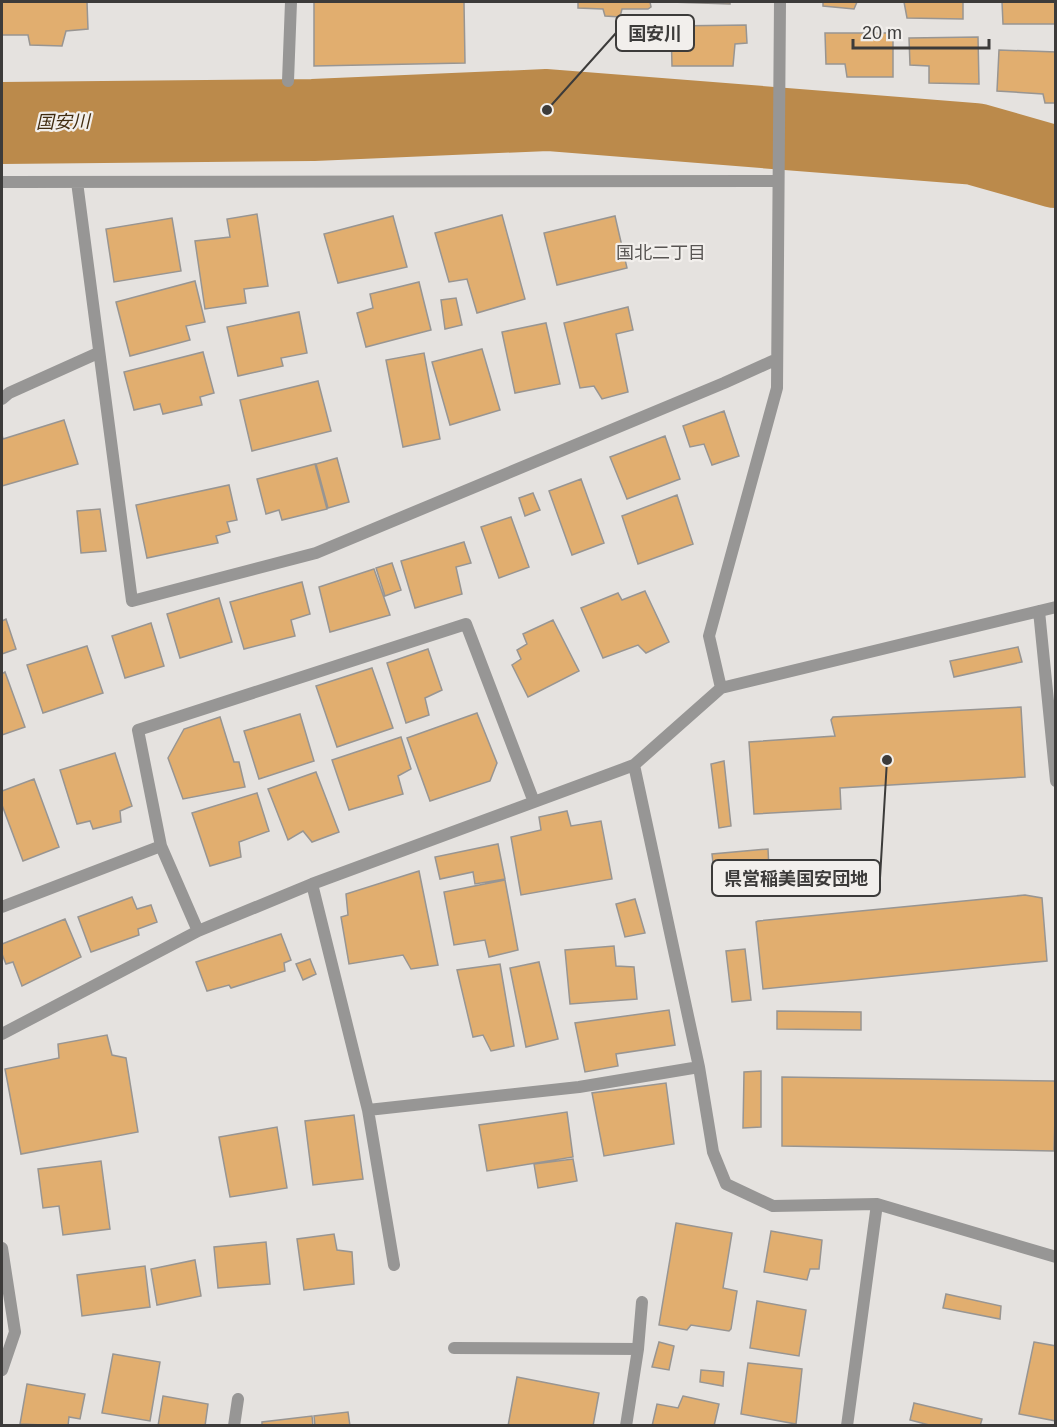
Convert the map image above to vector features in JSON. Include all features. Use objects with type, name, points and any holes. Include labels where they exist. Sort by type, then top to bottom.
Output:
[{"type":"street","points":[[288,81],[291,2]]},
{"type":"street","points":[[721,688],[710,636],[777,388],[780,2]]},
{"type":"street","points":[[2,182],[778,181]]},
{"type":"street","points":[[76,182],[132,602],[316,553],[724,383],[777,358]]},
{"type":"street","points":[[2,399],[98,353]]},
{"type":"street","points":[[2,1034],[198,931],[312,885],[634,765],[721,688],[1056,607]]},
{"type":"street","points":[[1039,611],[1056,781]]},
{"type":"street","points":[[198,931],[161,846],[138,730],[466,624],[534,802]]},
{"type":"street","points":[[634,765],[699,1066],[713,1152],[726,1184],[773,1206],[876,1204],[1056,1257]]},
{"type":"street","points":[[2,907],[161,846]]},
{"type":"street","points":[[312,885],[368,1110],[394,1265]]},
{"type":"street","points":[[368,1110],[579,1087],[699,1066]]},
{"type":"street","points":[[847,1425],[876,1204]]},
{"type":"street","points":[[2,1248],[15,1332],[2,1370]]},
{"type":"street","points":[[626,1425],[638,1349],[642,1302]]},
{"type":"street","points":[[454,1348],[638,1349]]},
{"type":"street","points":[[234,1425],[238,1399]]},
{"type":"building","points":[[2,2],[87,2],[88,29],[66,31],[62,46],[30,45],[28,35],[2,35]]},
{"type":"building","points":[[314,2],[464,2],[465,63],[314,66]]},
{"type":"building","points":[[578,2],[650,2],[651,7],[622,9],[620,17],[605,16],[603,9],[578,8]]},
{"type":"building","points":[[670,2],[730,2],[730,4]]},
{"type":"building","points":[[823,2],[857,2],[854,9],[823,6]]},
{"type":"building","points":[[904,2],[963,2],[963,19],[907,18]]},
{"type":"building","points":[[1002,2],[1056,2],[1056,24],[1003,24]]},
{"type":"building","points":[[746,25],[747,43],[735,44],[733,66],[672,66],[671,26]]},
{"type":"building","points":[[825,33],[893,33],[893,77],[847,77],[845,64],[826,64]]},
{"type":"building","points":[[978,37],[979,84],[929,83],[929,66],[910,65],[909,38]]},
{"type":"building","points":[[999,50],[1056,52],[1056,103],[1045,103],[1043,94],[997,91]]},
{"type":"building","points":[[257,214],[268,286],[244,289],[246,303],[205,309],[195,241],[230,237],[227,219]]},
{"type":"building","points":[[502,215],[525,299],[477,313],[467,279],[449,282],[435,233]]},
{"type":"building","points":[[393,216],[407,267],[338,283],[324,234]]},
{"type":"building","points":[[615,216],[627,268],[557,285],[544,233]]},
{"type":"building","points":[[172,218],[181,271],[114,282],[106,229]]},
{"type":"building","points":[[195,281],[205,322],[186,326],[190,340],[130,356],[116,302]]},
{"type":"building","points":[[419,282],[431,330],[366,347],[357,313],[373,308],[370,294]]},
{"type":"building","points":[[456,298],[462,325],[445,329],[441,300]]},
{"type":"building","points":[[628,307],[633,330],[616,334],[628,392],[602,399],[594,386],[580,388],[564,323]]},
{"type":"building","points":[[299,312],[307,353],[281,358],[283,366],[238,376],[227,327]]},
{"type":"building","points":[[546,323],[560,384],[515,393],[502,332]]},
{"type":"building","points":[[482,349],[500,410],[450,425],[432,362]]},
{"type":"building","points":[[203,352],[214,393],[200,397],[202,405],[163,414],[160,404],[134,410],[124,372]]},
{"type":"building","points":[[424,353],[440,439],[403,447],[386,360]]},
{"type":"building","points":[[318,381],[331,431],[252,451],[240,400]]},
{"type":"building","points":[[724,411],[739,456],[712,465],[704,444],[690,447],[683,426]]},
{"type":"building","points":[[64,420],[78,464],[2,486],[2,435],[3,439]]},
{"type":"building","points":[[665,436],[680,479],[627,499],[610,457]]},
{"type":"building","points":[[337,458],[349,502],[328,508],[316,464]]},
{"type":"building","points":[[315,464],[327,509],[282,520],[279,510],[266,514],[257,479]]},
{"type":"building","points":[[581,479],[604,543],[572,555],[549,491]]},
{"type":"building","points":[[229,485],[237,520],[227,522],[230,532],[216,536],[218,543],[147,558],[136,505]]},
{"type":"building","points":[[533,493],[540,510],[525,516],[519,498]]},
{"type":"building","points":[[677,495],[693,544],[638,564],[622,516]]},
{"type":"building","points":[[100,509],[106,551],[81,553],[77,511]]},
{"type":"building","points":[[511,517],[529,567],[499,578],[481,527]]},
{"type":"building","points":[[464,542],[471,563],[456,567],[462,594],[415,608],[401,561]]},
{"type":"building","points":[[392,563],[401,590],[385,596],[376,568]]},
{"type":"building","points":[[374,569],[390,615],[330,632],[319,587]]},
{"type":"building","points":[[302,582],[310,614],[291,620],[295,636],[244,649],[230,602]]},
{"type":"building","points":[[645,591],[669,642],[646,653],[638,645],[603,658],[581,608],[618,593],[622,600]]},
{"type":"building","points":[[219,598],[232,642],[180,658],[167,614]]},
{"type":"building","points":[[6,619],[16,649],[2,654],[2,621]]},
{"type":"building","points":[[553,620],[579,671],[528,697],[512,665],[521,659],[517,650],[527,644],[523,634]]},
{"type":"building","points":[[151,623],[164,666],[125,678],[112,636]]},
{"type":"building","points":[[87,646],[103,693],[43,713],[27,665]]},
{"type":"building","points":[[1018,647],[1022,662],[954,677],[950,661]]},
{"type":"building","points":[[428,649],[442,690],[425,698],[429,715],[406,723],[387,663]]},
{"type":"building","points":[[372,668],[393,728],[337,747],[316,686]]},
{"type":"building","points":[[5,672],[25,727],[2,735],[2,674]]},
{"type":"building","points":[[1021,707],[1025,777],[840,788],[841,809],[754,814],[749,742],[835,736],[831,720],[833,717]]},
{"type":"building","points":[[477,713],[497,763],[490,781],[430,801],[407,738]]},
{"type":"building","points":[[300,714],[314,761],[259,779],[244,731]]},
{"type":"building","points":[[220,717],[234,762],[239,762],[245,787],[183,799],[168,758],[184,729]]},
{"type":"building","points":[[401,737],[411,769],[398,776],[403,794],[349,810],[332,760]]},
{"type":"building","points":[[115,753],[132,806],[120,811],[121,822],[93,829],[90,821],[77,824],[60,770]]},
{"type":"building","points":[[724,761],[731,826],[719,828],[711,764]]},
{"type":"building","points":[[316,772],[339,832],[312,842],[303,831],[288,840],[268,789]]},
{"type":"building","points":[[34,779],[59,847],[23,861],[2,805],[2,791]]},
{"type":"building","points":[[257,793],[269,831],[239,842],[241,857],[210,866],[192,813]]},
{"type":"building","points":[[567,811],[571,826],[601,821],[612,879],[521,895],[511,837],[541,830],[539,817]]},
{"type":"building","points":[[498,844],[505,879],[475,884],[473,872],[440,879],[435,857]]},
{"type":"building","points":[[768,849],[769,869],[714,873],[712,854]]},
{"type":"building","points":[[419,871],[438,965],[411,969],[403,955],[349,964],[341,917],[348,915],[346,894]]},
{"type":"building","points":[[505,880],[518,950],[489,957],[485,940],[454,945],[444,892]]},
{"type":"building","points":[[1025,895],[1042,898],[1047,961],[763,989],[756,922],[758,921]]},
{"type":"building","points":[[132,897],[137,909],[151,905],[157,922],[138,929],[139,935],[91,952],[78,917]]},
{"type":"building","points":[[635,899],[645,933],[625,937],[616,904]]},
{"type":"building","points":[[65,919],[81,957],[22,986],[13,962],[6,964],[2,954],[2,944]]},
{"type":"building","points":[[281,934],[291,960],[284,963],[285,971],[231,988],[229,985],[207,991],[196,962]]},
{"type":"building","points":[[614,946],[616,966],[634,967],[637,999],[570,1004],[565,950]]},
{"type":"building","points":[[745,949],[751,1000],[732,1002],[726,951]]},
{"type":"building","points":[[310,959],[316,974],[303,980],[296,964]]},
{"type":"building","points":[[539,962],[558,1039],[526,1047],[510,968]]},
{"type":"building","points":[[500,964],[514,1046],[491,1051],[483,1035],[473,1037],[457,970]]},
{"type":"building","points":[[669,1010],[675,1045],[616,1054],[618,1066],[585,1072],[575,1023]]},
{"type":"building","points":[[777,1011],[861,1012],[861,1030],[777,1029]]},
{"type":"building","points":[[107,1035],[112,1055],[126,1058],[138,1132],[21,1154],[5,1069],[59,1058],[58,1044]]},
{"type":"building","points":[[761,1071],[761,1127],[743,1128],[744,1072]]},
{"type":"building","points":[[782,1077],[1054,1081],[1056,1084],[1054,1151],[782,1146]]},
{"type":"building","points":[[666,1083],[674,1144],[604,1156],[592,1093]]},
{"type":"building","points":[[567,1112],[573,1157],[487,1171],[479,1125]]},
{"type":"building","points":[[354,1115],[363,1179],[313,1185],[305,1121]]},
{"type":"building","points":[[277,1127],[287,1188],[230,1197],[219,1137]]},
{"type":"building","points":[[573,1159],[577,1181],[538,1188],[534,1164]]},
{"type":"building","points":[[101,1161],[110,1229],[63,1235],[59,1206],[43,1208],[38,1169]]},
{"type":"building","points":[[676,1223],[732,1233],[723,1288],[737,1291],[729,1331],[691,1325],[687,1330],[659,1325]]},
{"type":"building","points":[[771,1231],[822,1240],[819,1269],[810,1269],[807,1280],[764,1272]]},
{"type":"building","points":[[334,1234],[337,1250],[352,1252],[354,1284],[304,1290],[297,1239]]},
{"type":"building","points":[[266,1242],[270,1284],[218,1288],[214,1247]]},
{"type":"building","points":[[195,1260],[201,1296],[157,1305],[151,1269]]},
{"type":"building","points":[[145,1266],[150,1307],[82,1316],[77,1275]]},
{"type":"building","points":[[946,1294],[1001,1306],[1000,1319],[943,1308]]},
{"type":"building","points":[[757,1301],[806,1310],[799,1356],[750,1348]]},
{"type":"building","points":[[659,1342],[674,1346],[669,1370],[652,1367]]},
{"type":"building","points":[[1034,1342],[1056,1346],[1056,1421],[1019,1414]]},
{"type":"building","points":[[113,1354],[160,1362],[150,1421],[102,1413]]},
{"type":"building","points":[[748,1363],[802,1369],[796,1424],[741,1414]]},
{"type":"building","points":[[701,1370],[724,1372],[723,1386],[700,1382]]},
{"type":"building","points":[[517,1377],[599,1393],[593,1426],[508,1426]]},
{"type":"building","points":[[27,1384],[85,1394],[80,1419],[69,1417],[68,1426],[20,1424]]},
{"type":"building","points":[[163,1396],[208,1404],[205,1426],[158,1426]]},
{"type":"building","points":[[683,1396],[719,1404],[714,1426],[652,1426],[657,1404],[678,1408]]},
{"type":"building","points":[[914,1403],[982,1419],[980,1426],[933,1426],[910,1420]]},
{"type":"building","points":[[348,1412],[350,1426],[315,1426],[314,1416]]},
{"type":"building","points":[[312,1416],[313,1426],[262,1426],[262,1422]]},
{"type":"waterway","name":"国安川","points":[[2,123],[313,120],[547,110],[975,144],[1056,167]]},
{"type":"place","name":"国安川","points":[[547,110]]},
{"type":"place","name":"県営稲美国安団地","points":[[887,760]]},
{"type":"district","name":"国北二丁目","points":[[661,253]]}]
